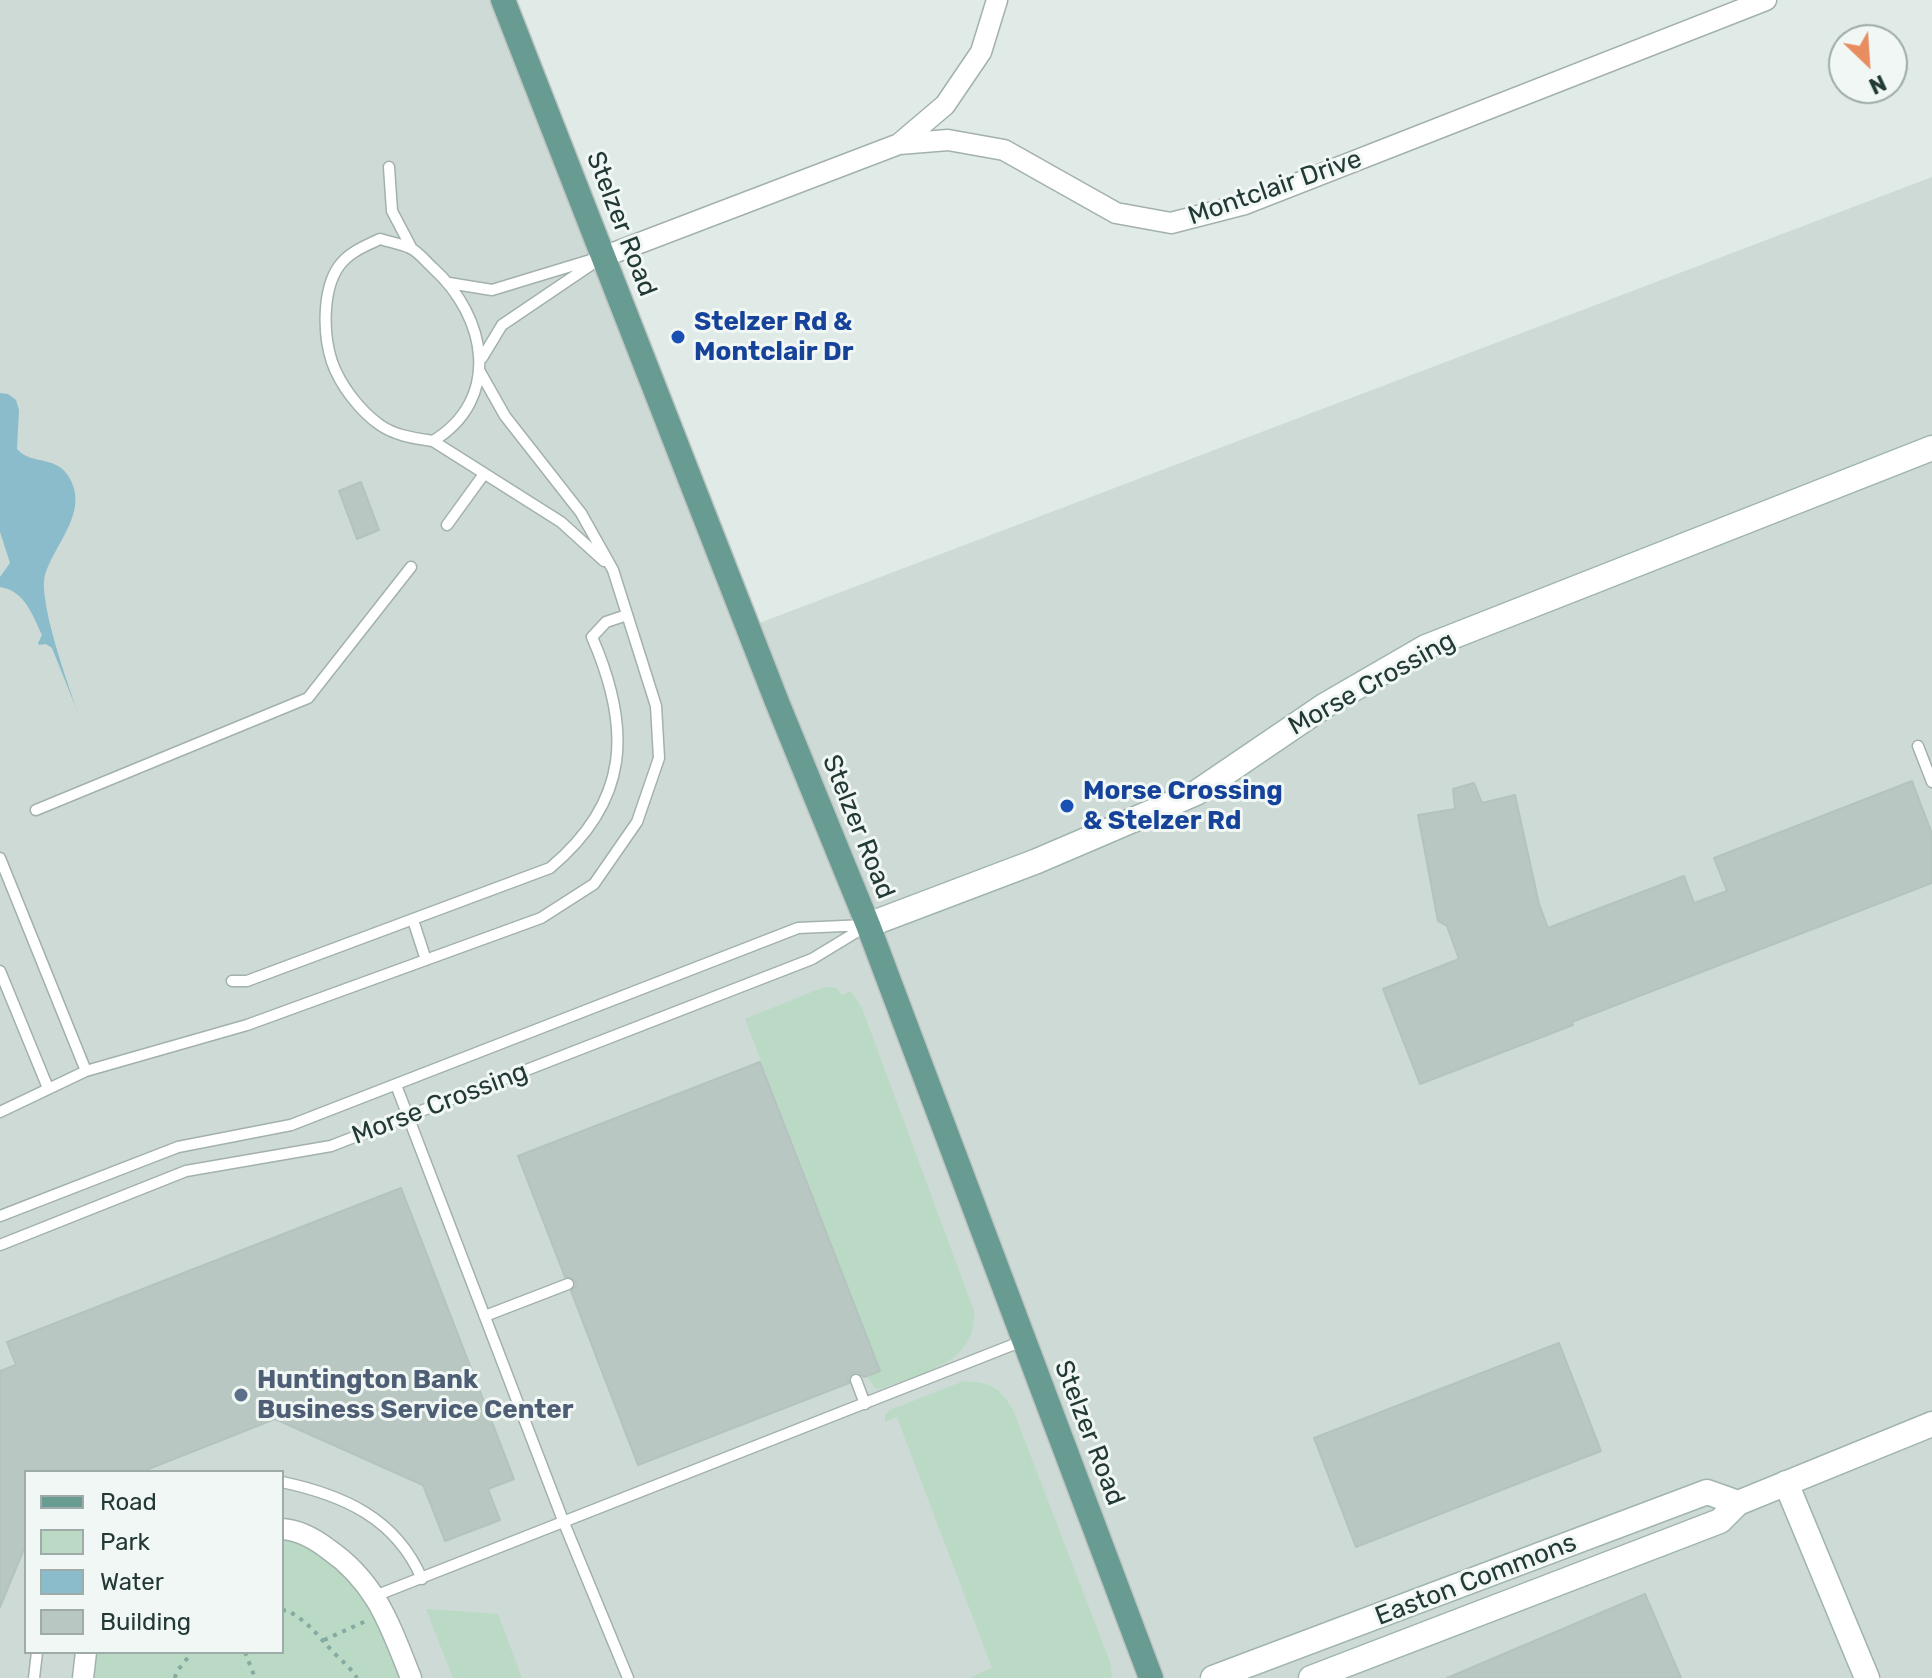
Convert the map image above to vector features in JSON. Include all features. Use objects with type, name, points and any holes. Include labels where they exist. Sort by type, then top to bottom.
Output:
[{"type":"main road","name":"Stelzer Road","points":[[503,0],[777,702],[868,925],[1151,1678]]},
{"type":"street","points":[[899,144],[945,105],[981,52],[997,0]]},
{"type":"street","name":"Montclair Drive","points":[[603,257],[899,144],[948,140],[1004,150],[1116,213],[1171,223],[1245,204],[1766,0]]},
{"type":"street","name":"Morse Crossing","points":[[868,925],[1037,861],[1196,793],[1324,706],[1426,647],[1932,448]]},
{"type":"street","name":"Easton Commons","points":[[1311,1678],[1720,1521],[1738,1503],[1932,1424]]},
{"type":"street","points":[[1786,1483],[1867,1678]]},
{"type":"street","name":"Easton Commons","points":[[1213,1678],[1707,1492],[1738,1503]]},
{"type":"street","points":[[284,1529],[291,1529],[319,1543],[347,1562],[380,1604],[411,1678]]},
{"type":"street","points":[[83,1678],[86,1654]]},
{"type":"lane","points":[[389,167],[392,211],[412,249],[449,283],[469,319],[482,358]]},
{"type":"lane","points":[[412,249],[380,239],[351,253],[338,267],[329,290],[328,336],[332,361],[345,388],[379,424],[400,435],[433,441],[561,522],[613,570]]},
{"type":"lane","points":[[449,283],[492,290],[603,257]]},
{"type":"lane","points":[[433,441],[451,430],[462,417],[475,395],[482,358],[502,325],[603,257]]},
{"type":"lane","points":[[0,1112],[86,1071],[247,1025],[541,918],[594,884],[637,822],[659,758],[656,706],[613,570],[581,513],[505,416],[479,370]]},
{"type":"lane","points":[[447,525],[484,474]]},
{"type":"lane","points":[[36,810],[308,698],[411,567]]},
{"type":"lane","points":[[232,981],[247,981],[550,868],[570,851],[593,824],[610,793],[617,759],[617,723],[592,637],[606,622],[627,615]]},
{"type":"lane","points":[[1918,746],[1932,782]]},
{"type":"lane","points":[[0,858],[86,1071]]},
{"type":"lane","points":[[413,920],[426,960]]},
{"type":"lane","name":"Morse Crossing","points":[[0,1216],[178,1147],[291,1125],[798,928],[868,925]]},
{"type":"lane","name":"Morse Crossing","points":[[0,1245],[186,1171],[331,1146],[812,959],[868,925]]},
{"type":"lane","points":[[0,971],[48,1088]]},
{"type":"lane","points":[[396,1085],[564,1523],[628,1678]]},
{"type":"lane","points":[[485,1316],[568,1284]]},
{"type":"lane","points":[[380,1604],[422,1579],[1025,1340]]},
{"type":"lane","points":[[856,1380],[865,1404]]},
{"type":"lane","points":[[284,1482],[321,1491],[363,1511],[396,1535],[422,1579]]},
{"type":"lane","points":[[34,1678],[37,1654]]},
{"type":"path","points":[[324,1640],[380,1604]]},
{"type":"path","points":[[284,1610],[301,1617],[337,1656],[348,1663],[357,1678]]},
{"type":"path","points":[[175,1678],[190,1654]]},
{"type":"path","points":[[246,1654],[255,1678]]},
{"type":"shaded area","points":[[0,0],[503,0],[749,627],[1932,177],[1932,1678],[0,1678]]},
{"type":"green space","points":[[824,987],[836,988],[842,995],[851,991],[862,1008],[974,1311],[973,1329],[956,1355],[929,1371],[881,1389],[875,1388],[867,1376],[880,1370],[745,1019]]},
{"type":"green space","points":[[964,1381],[993,1387],[1013,1410],[1110,1662],[1112,1678],[969,1678],[992,1668],[897,1417],[885,1422],[885,1415],[890,1410]]},
{"type":"green space","points":[[284,1530],[347,1562],[411,1678],[83,1678],[86,1654],[284,1654]]},
{"type":"green space","points":[[426,1609],[498,1614],[522,1678],[453,1678]]},
{"type":"water","points":[[0,393],[16,400],[19,410],[17,449],[31,458],[61,468],[72,483],[75,495],[72,518],[49,564],[44,587],[55,643],[78,713],[52,648],[38,643],[42,635],[27,605],[16,593],[0,587],[0,577],[10,563],[0,532]]},
{"type":"building","points":[[361,482],[379,530],[357,539],[339,491]]},
{"type":"building","points":[[1912,781],[1932,834],[1932,883],[1420,1084],[1383,989],[1459,959],[1447,926],[1438,921],[1418,815],[1455,809],[1453,789],[1474,783],[1482,803],[1515,795],[1539,904],[1548,928],[1684,876],[1694,903],[1727,891],[1714,858]]},
{"type":"building","points":[[760,1062],[880,1371],[864,1377],[858,1372],[852,1373],[849,1383],[638,1465],[571,1291],[576,1286],[575,1280],[565,1277],[518,1156]]},
{"type":"building","name":"Huntington Bank Business Service Center","points":[[401,1188],[514,1479],[488,1489],[500,1520],[445,1541],[423,1485],[275,1419],[146,1470],[24,1470],[24,1549],[0,1607],[0,1371],[16,1365],[7,1342]]},
{"type":"building","points":[[1559,1343],[1601,1451],[1356,1547],[1314,1438]]},
{"type":"building","points":[[1645,1594],[1681,1678],[1447,1678]]},
{"type":"place","name":"Stelzer Rd & Montclair Dr","points":[[678,337]]},
{"type":"place","name":"Morse Crossing & Stelzer Rd","points":[[1067,806]]},
{"type":"place","name":"Huntington Bank Business Service Center","points":[[241,1395]]}]
